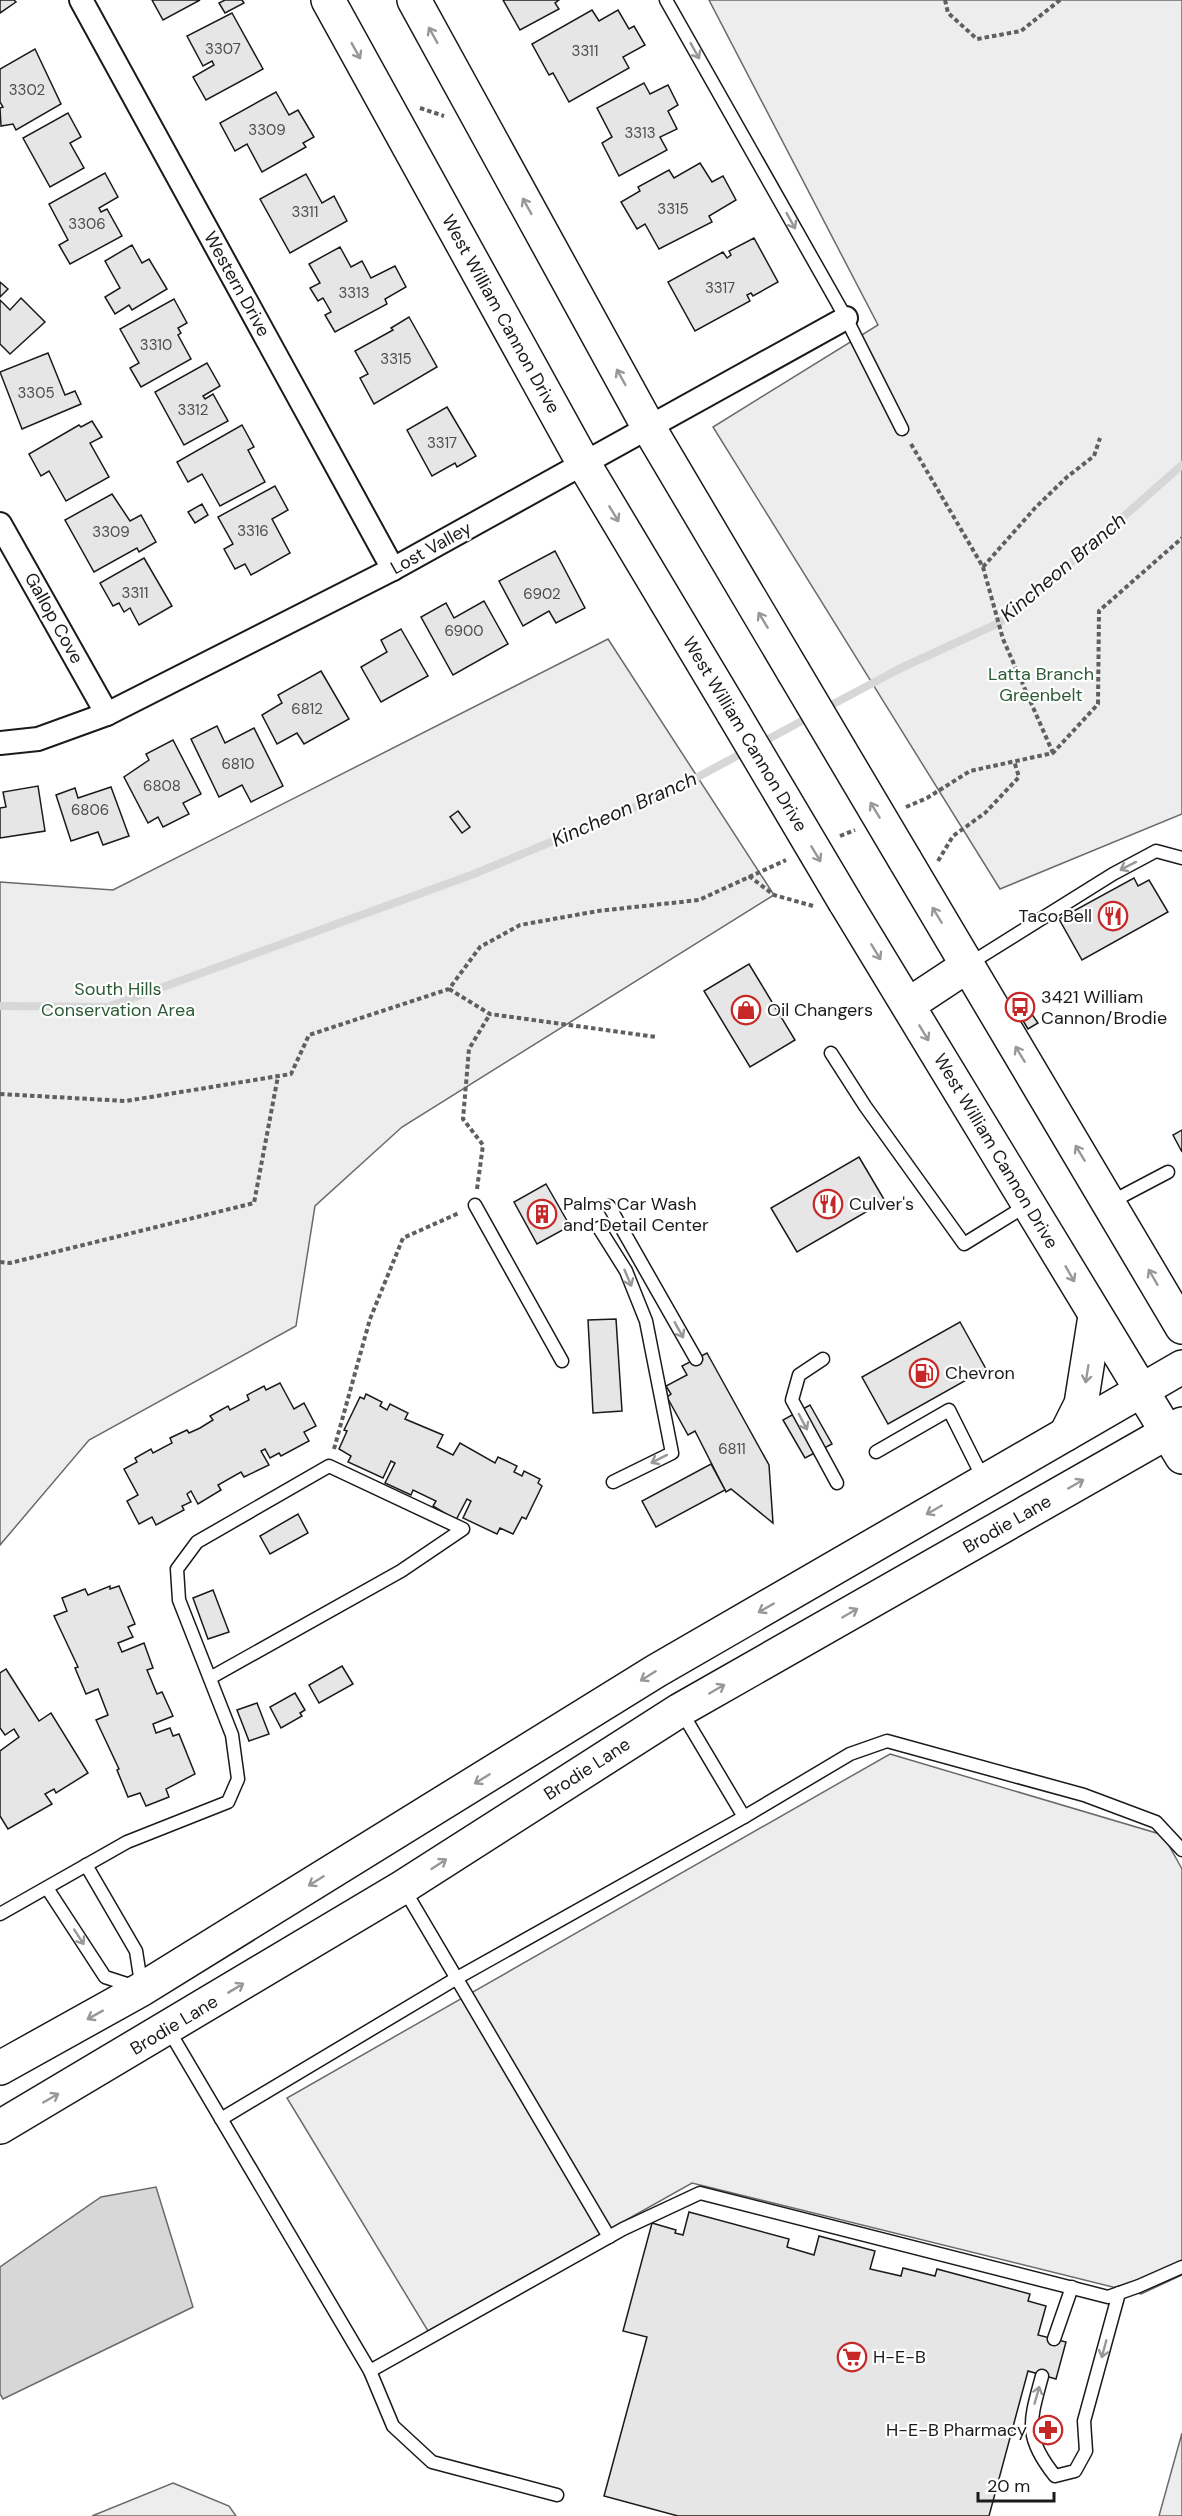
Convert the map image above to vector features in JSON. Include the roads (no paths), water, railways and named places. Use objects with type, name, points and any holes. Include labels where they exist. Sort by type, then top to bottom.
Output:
[{"type":"main road","name":"West William Cannon Drive","points":[[328,0],[584,464],[732,713],[832,905],[908,1005],[1095,1316],[1142,1390],[1177,1438]]},
{"type":"main road","points":[[414,0],[649,428],[793,671],[918,865],[967,966],[1182,1327]]},
{"type":"main road","points":[[908,1005],[967,966]]},
{"type":"main road","points":[[1066,1434],[1081,1404],[1095,1316]]},
{"type":"main road","points":[[0,2068],[142,1989],[656,1671],[1182,1367]]},
{"type":"main road","name":"Brodie Lane","points":[[0,2127],[403,1887],[680,1710],[1177,1438]]},
{"type":"main road","points":[[142,1989],[168,2029]]},
{"type":"street","name":"Western Drive","points":[[81,0],[393,569]]},
{"type":"street","name":"Lost Valley","points":[[0,743],[38,739],[107,714],[393,569],[846,318]]},
{"type":"street","name":"Gallop Cove","points":[[0,524],[107,714]]},
{"type":"lane","points":[[666,0],[846,318],[902,429]]},
{"type":"lane","points":[[967,966],[1113,874],[1156,851],[1182,858]]},
{"type":"lane","points":[[831,1053],[871,1116],[964,1244],[1027,1205]]},
{"type":"lane","points":[[1110,1203],[1168,1172]]},
{"type":"lane","points":[[475,1205],[562,1361]]},
{"type":"lane","points":[[609,1206],[696,1359]]},
{"type":"lane","points":[[599,1228],[626,1272],[646,1321],[672,1453],[613,1482]]},
{"type":"lane","points":[[823,1359],[799,1375],[792,1400],[837,1483]]},
{"type":"lane","points":[[876,1452],[949,1410],[985,1481]]},
{"type":"lane","points":[[0,1914],[127,1842],[228,1802],[238,1779],[232,1735],[210,1678],[180,1600],[177,1569],[197,1542],[329,1466],[463,1528],[401,1570],[210,1678]]},
{"type":"lane","points":[[680,1710],[744,1817]]},
{"type":"lane","points":[[221,2119],[457,1978],[744,1817],[850,1754],[887,1741],[1084,1795],[1156,1822],[1182,1850]]},
{"type":"lane","points":[[47,1887],[105,1977],[142,1989],[136,1951],[86,1865]]},
{"type":"lane","points":[[403,1887],[609,2237]]},
{"type":"lane","points":[[168,2029],[370,2371],[393,2426],[432,2462],[557,2495]]},
{"type":"lane","points":[[370,2371],[609,2237],[700,2193],[1108,2296],[1182,2267]]},
{"type":"lane","points":[[1054,2339],[1072,2287]]},
{"type":"lane","points":[[1042,2376],[1030,2419],[1038,2454],[1055,2476],[1075,2471],[1086,2451],[1084,2421],[1119,2293]]},
{"type":"waterway","name":"Kincheon Branch","points":[[824,709],[901,668],[999,623],[1028,601],[1182,465]]},
{"type":"waterway","name":"Kincheon Branch","points":[[761,743],[811,716]]},
{"type":"waterway","name":"Kincheon Branch","points":[[0,1006],[108,1007],[474,874],[666,794],[748,750]]},
{"type":"place","name":"Taco Bell","points":[[1113,916]]},
{"type":"place","name":"3421 William Cannon/Brodie","points":[[1020,1007]]},
{"type":"place","name":"Oil Changers","points":[[746,1010]]},
{"type":"place","name":"Culver's","points":[[828,1204]]},
{"type":"place","name":"Palms Car Wash and Detail Center","points":[[542,1214]]},
{"type":"place","name":"Chevron","points":[[924,1373]]},
{"type":"place","name":"H-E-B","points":[[852,2357]]},
{"type":"place","name":"H-E-B Pharmacy","points":[[1048,2430]]},
{"type":"park label","name":"Latta Branch Greenbelt","points":[[1041,684]]},
{"type":"park label","name":"South Hills Conservation Area","points":[[118,999]]}]
